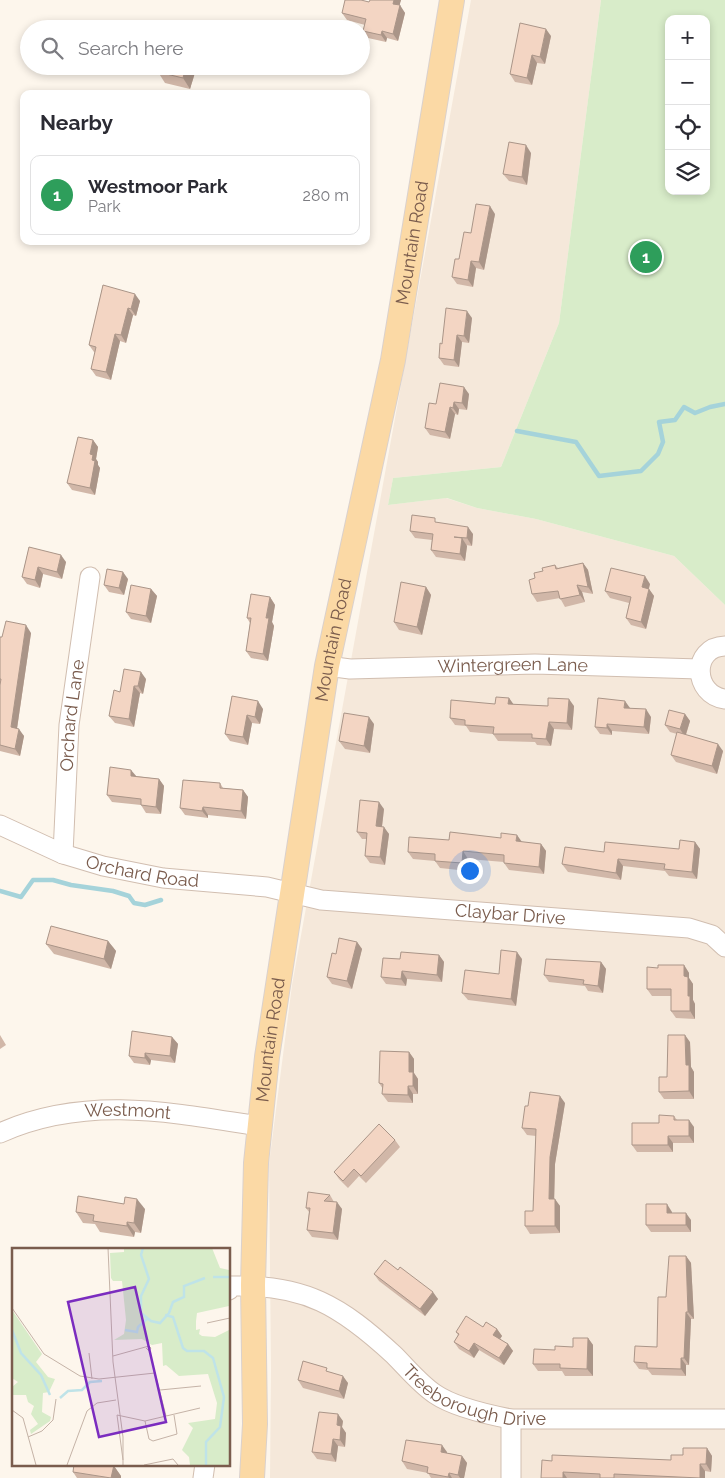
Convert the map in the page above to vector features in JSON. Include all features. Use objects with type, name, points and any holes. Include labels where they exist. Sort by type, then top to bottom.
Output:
[{"type":"main road","name":"Mountain Road","points":[[252,1478],[255,1396],[253,1285],[258,1126],[291,893],[327,666],[393,360],[452,0]]},
{"type":"street","name":"Orchard Lane","points":[[62,854],[69,725],[90,577]]},
{"type":"street","points":[[725,646],[712,650],[705,656],[699,669],[703,687],[710,694],[725,699]]},
{"type":"street","name":"Wintergreen Lane","points":[[327,666],[350,669],[535,664],[699,669]]},
{"type":"street","name":"Orchard Road","points":[[0,825],[62,854],[135,874],[267,887],[291,893]]},
{"type":"street","name":"Claybar Drive","points":[[291,893],[322,900],[689,928],[712,935],[725,947]]},
{"type":"street","name":"Westmont","points":[[0,1133],[22,1123],[58,1114],[93,1109],[166,1113],[258,1126]]},
{"type":"street","points":[[230,1288],[231,1286],[253,1285]]},
{"type":"street","name":"Treeborough Drive","points":[[253,1285],[280,1288],[316,1298],[361,1324],[436,1395],[483,1414],[512,1418],[725,1419]]},
{"type":"street","points":[[511,1478],[512,1418]]},
{"type":"shaded area","points":[[471,0],[601,0],[559,323],[501,467],[393,478],[388,505],[446,498],[477,508],[536,519],[674,556],[725,605],[725,1478],[270,1478],[269,1164],[292,985]]},
{"type":"green space","points":[[601,0],[725,0],[725,605],[674,556],[536,519],[477,508],[447,498],[388,505],[393,478],[501,467],[559,323]]},
{"type":"building","points":[[345,0],[369,2],[370,0],[394,0],[393,4],[400,5],[393,34],[382,31],[381,35],[370,33],[370,20],[342,13]]},
{"type":"building","points":[[520,23],[546,29],[540,57],[532,55],[527,78],[510,74]]},
{"type":"building","points":[[170,75],[184,75],[183,78]]},
{"type":"building","points":[[509,142],[526,145],[522,177],[503,174]]},
{"type":"building","points":[[476,204],[490,206],[479,262],[471,261],[468,280],[452,277],[455,259],[459,259],[464,232],[471,233]]},
{"type":"building","points":[[103,285],[135,294],[131,309],[128,308],[121,335],[115,334],[106,372],[91,369],[96,347],[89,345]]},
{"type":"building","points":[[446,308],[467,311],[464,336],[457,335],[454,360],[439,358]]},
{"type":"building","points":[[440,383],[464,387],[462,403],[454,402],[453,408],[450,407],[445,432],[425,428],[429,403],[436,404]]},
{"type":"building","points":[[78,437],[93,440],[90,454],[93,455],[92,460],[95,461],[90,488],[67,483]]},
{"type":"building","points":[[412,515],[435,518],[435,522],[468,527],[467,538],[454,537],[462,538],[460,554],[431,550],[433,534],[410,531]]},
{"type":"building","points":[[29,547],[61,555],[57,572],[38,567],[35,580],[22,577]]},
{"type":"building","points":[[583,563],[588,587],[577,585],[580,595],[560,599],[558,591],[532,594],[529,580],[535,578],[534,573],[543,571],[542,568],[555,565],[556,569]]},
{"type":"building","points":[[611,568],[645,576],[642,587],[649,589],[641,622],[626,618],[631,597],[605,591]]},
{"type":"building","points":[[107,569],[123,572],[119,588],[104,585]]},
{"type":"building","points":[[401,582],[426,587],[417,627],[394,622]]},
{"type":"building","points":[[131,585],[151,589],[146,616],[126,612]]},
{"type":"building","points":[[251,594],[270,597],[266,618],[269,618],[263,654],[246,651],[251,618],[247,618]]},
{"type":"building","points":[[6,621],[26,625],[11,727],[19,729],[15,749],[0,745],[0,637],[2,637]]},
{"type":"building","points":[[124,669],[141,672],[138,686],[134,686],[129,719],[109,716],[114,690],[120,692]]},
{"type":"building","points":[[232,696],[258,701],[255,717],[247,715],[243,737],[225,734]]},
{"type":"building","points":[[496,697],[509,698],[508,704],[548,706],[548,698],[569,699],[567,723],[549,722],[546,739],[532,738],[532,734],[493,734],[494,727],[465,725],[465,720],[450,718],[451,700],[495,704]]},
{"type":"building","points":[[598,698],[625,701],[624,708],[646,709],[644,727],[607,724],[607,728],[595,727]]},
{"type":"building","points":[[669,710],[685,714],[680,729],[665,725]]},
{"type":"building","points":[[344,713],[369,717],[364,746],[339,741]]},
{"type":"building","points":[[677,732],[718,744],[712,766],[671,755]]},
{"type":"building","points":[[110,767],[131,770],[131,776],[159,779],[156,807],[141,805],[141,799],[107,795]]},
{"type":"building","points":[[183,780],[220,783],[220,788],[243,790],[241,811],[203,807],[202,811],[180,808]]},
{"type":"building","points":[[360,800],[379,802],[376,826],[384,827],[380,857],[365,856],[367,833],[357,832]]},
{"type":"building","points":[[450,832],[501,838],[501,833],[517,835],[516,841],[541,844],[539,867],[504,863],[504,855],[463,851],[462,863],[435,861],[435,854],[408,852],[409,837],[449,840]]},
{"type":"building","points":[[680,840],[695,842],[692,872],[664,869],[665,864],[618,859],[616,873],[562,864],[565,847],[604,852],[605,842],[679,849]]},
{"type":"building","points":[[51,926],[108,941],[104,959],[46,944]]},
{"type":"building","points":[[339,938],[357,942],[347,981],[327,977],[332,953],[336,954]]},
{"type":"building","points":[[501,950],[517,952],[511,999],[462,993],[465,970],[499,974]]},
{"type":"building","points":[[401,952],[439,955],[437,975],[402,971],[401,979],[381,977],[383,958],[400,959]]},
{"type":"building","points":[[546,959],[601,962],[598,986],[583,984],[584,980],[544,975]]},
{"type":"building","points":[[658,965],[684,965],[684,976],[688,977],[690,1011],[671,1011],[671,989],[647,989],[647,967],[658,968]]},
{"type":"building","points":[[132,1031],[172,1037],[170,1056],[145,1053],[145,1058],[129,1056]]},
{"type":"building","points":[[668,1035],[685,1035],[686,1065],[689,1065],[689,1091],[659,1092],[659,1077],[667,1077]]},
{"type":"building","points":[[380,1051],[409,1052],[409,1072],[413,1072],[413,1086],[408,1086],[408,1095],[382,1094],[383,1084],[379,1083]]},
{"type":"building","points":[[530,1092],[560,1096],[550,1157],[549,1199],[555,1199],[555,1226],[525,1226],[525,1211],[533,1211],[536,1129],[522,1128],[525,1106],[528,1106]]},
{"type":"building","points":[[659,1115],[674,1116],[674,1120],[689,1120],[689,1136],[668,1136],[668,1145],[632,1145],[632,1123],[659,1123]]},
{"type":"building","points":[[379,1124],[395,1140],[361,1176],[354,1169],[343,1181],[334,1172]]},
{"type":"building","points":[[308,1192],[330,1195],[324,1201],[337,1202],[333,1233],[307,1230],[310,1208],[306,1208]]},
{"type":"building","points":[[78,1196],[124,1204],[125,1197],[137,1199],[134,1223],[127,1222],[127,1226],[93,1221],[94,1215],[76,1212]]},
{"type":"building","points":[[646,1204],[667,1204],[667,1213],[686,1213],[686,1225],[646,1225]]},
{"type":"building","points":[[669,1256],[686,1256],[688,1312],[686,1312],[684,1358],[681,1358],[681,1369],[647,1368],[647,1363],[634,1362],[635,1346],[657,1347],[658,1297],[666,1297]]},
{"type":"building","points":[[385,1260],[398,1270],[400,1267],[433,1292],[420,1309],[374,1274]]},
{"type":"building","points":[[466,1316],[483,1327],[486,1322],[497,1329],[493,1335],[508,1344],[499,1358],[474,1343],[469,1351],[454,1342],[459,1334],[456,1332]]},
{"type":"building","points":[[573,1338],[588,1338],[587,1369],[560,1368],[560,1364],[533,1364],[534,1349],[555,1350],[555,1346],[573,1347]]},
{"type":"building","points":[[303,1361],[327,1368],[326,1371],[343,1376],[339,1391],[298,1380]]},
{"type":"building","points":[[319,1412],[338,1414],[337,1425],[341,1426],[340,1440],[333,1439],[331,1454],[312,1452]]},
{"type":"building","points":[[406,1440],[442,1445],[441,1452],[462,1456],[458,1475],[449,1473],[448,1477],[427,1473],[428,1467],[402,1461]]},
{"type":"building","points":[[683,1448],[707,1448],[706,1464],[700,1464],[700,1478],[614,1474],[614,1478],[600,1478],[600,1474],[563,1472],[563,1478],[541,1478],[542,1460],[552,1461],[552,1455],[671,1460],[671,1455],[683,1455]]},
{"type":"building","points":[[74,1466],[114,1466],[111,1478],[73,1472]]},
{"type":"waterway","points":[[517,431],[576,442],[599,476],[641,471],[658,454],[663,442],[659,422],[675,420],[684,407],[695,413],[725,404]]},
{"type":"waterway","points":[[0,891],[21,897],[33,880],[53,880],[71,885],[113,891],[129,896],[134,903],[145,905],[161,900]]},
{"type":"place","name":"Westmoor Park","points":[[646,257]]}]
